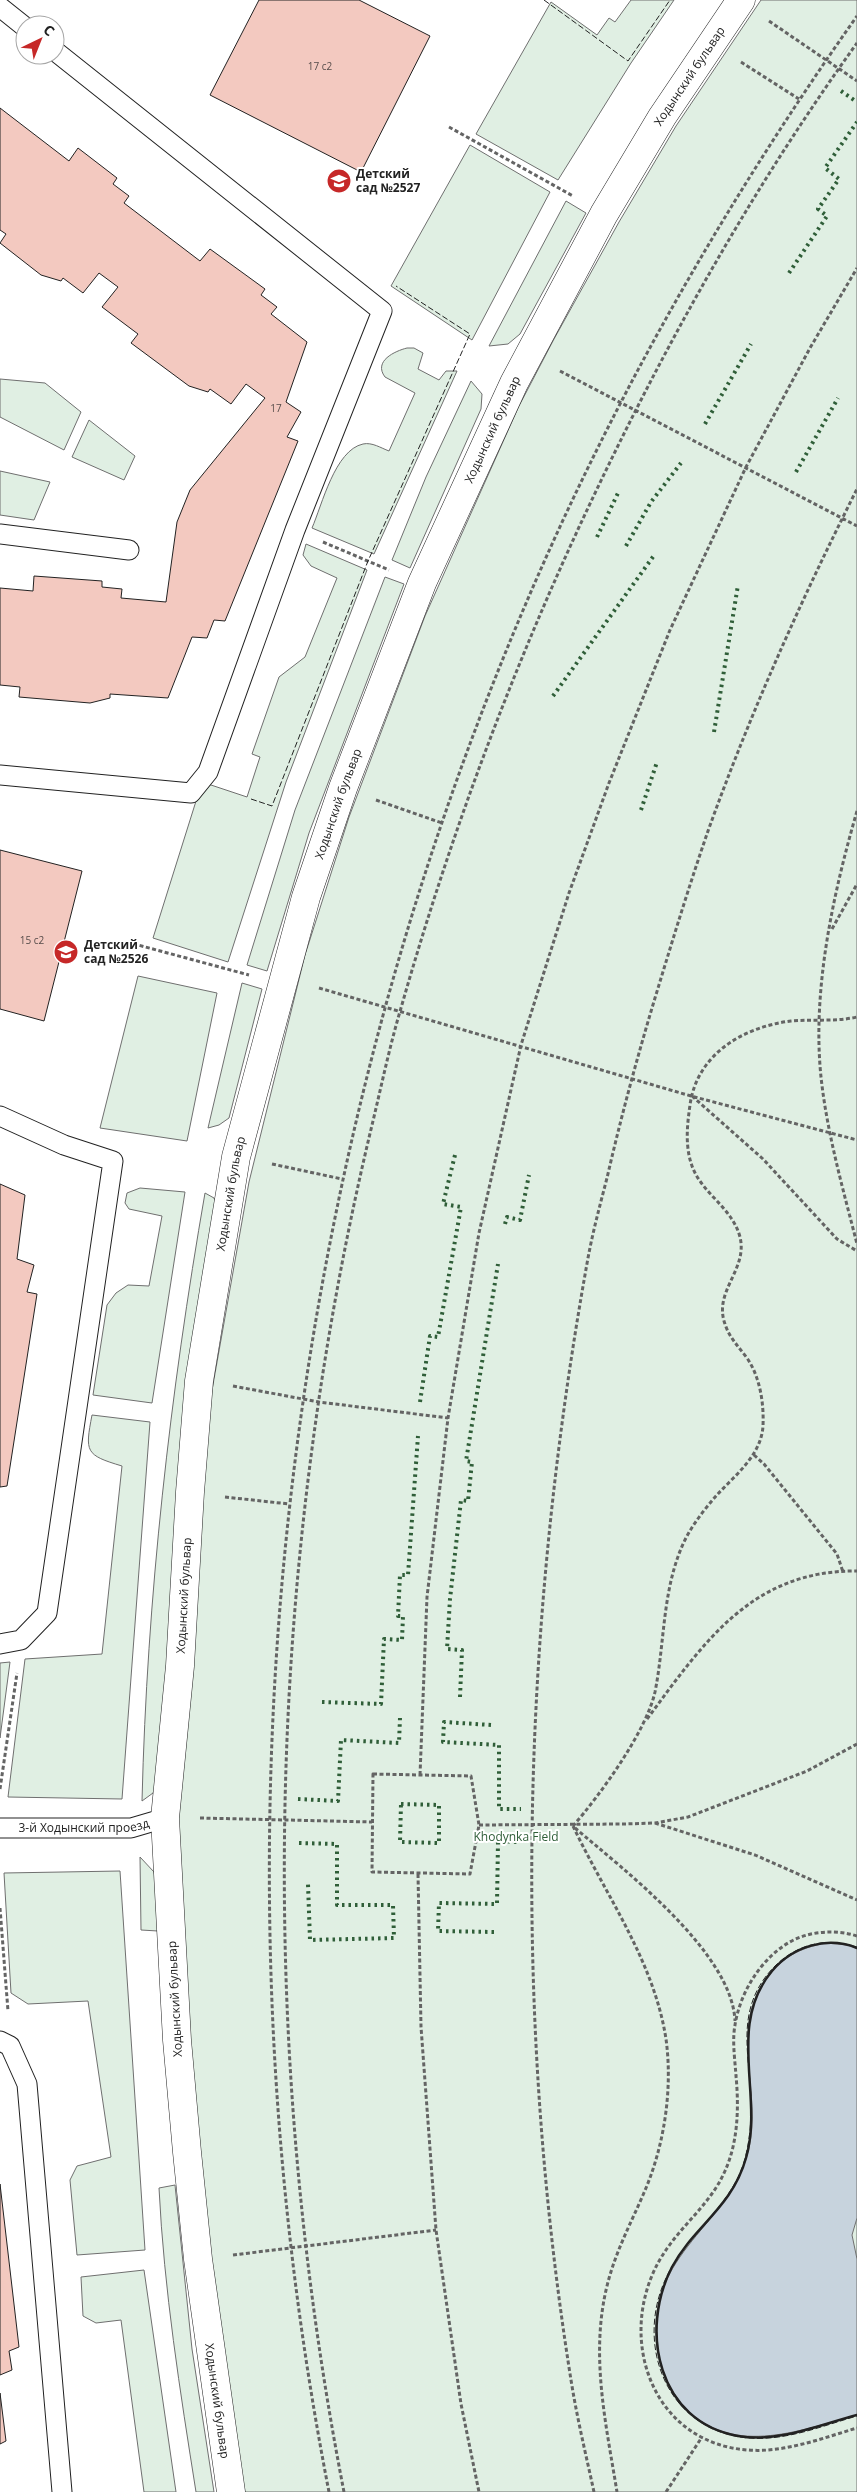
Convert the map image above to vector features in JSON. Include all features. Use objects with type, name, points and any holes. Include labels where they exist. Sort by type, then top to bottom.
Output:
[{"type":"street","name":"Ходынский бульвар","points":[[231,2492],[198,2259],[176,2040],[166,1818],[180,1666],[190,1492],[199,1382],[236,1157],[306,897],[343,788],[422,583],[462,493],[528,355],[604,214],[662,117],[741,1]]},
{"type":"lane","points":[[0,7],[15,19]]},
{"type":"lane","points":[[0,775],[190,793],[208,772],[295,530],[382,311],[65,59]]},
{"type":"lane","points":[[0,534],[129,550]]},
{"type":"lane","points":[[0,1116],[64,1145],[113,1161],[47,1613],[21,1640],[0,1644]]},
{"type":"lane","name":"3-й Ходынский проезд","points":[[0,1828],[131,1828],[166,1818]]},
{"type":"lane","points":[[5,2044],[27,2084],[62,2492]]},
{"type":"path","points":[[741,1],[857,81]]},
{"type":"path","points":[[329,2492],[316,2429],[290,2250],[272,2036],[269,1819],[280,1605],[289,1504],[304,1399],[342,1179],[385,1007],[442,823],[499,671],[540,570],[620,402],[695,266],[754,168],[826,59],[857,16]]},
{"type":"path","points":[[712,43],[799,99]]},
{"type":"path","points":[[344,2492],[331,2427],[305,2248],[287,2035],[285,1820],[288,1722],[296,1607],[319,1402],[336,1295],[358,1184],[400,1011],[456,828],[519,661],[555,577],[634,410],[708,273],[839,68],[857,43]]},
{"type":"path","points":[[449,127],[604,214]]},
{"type":"path","points":[[420,1775],[427,1597],[448,1418],[479,1233],[521,1045],[569,893],[609,783],[670,630],[746,467],[810,348],[857,268]]},
{"type":"path","points":[[528,355],[857,526]]},
{"type":"path","points":[[594,2492],[572,2383],[549,2217],[535,2021],[531,1825],[541,1627],[560,1436],[588,1254],[631,1078],[709,829],[770,676],[842,518],[857,490]]},
{"type":"path","points":[[295,530],[422,583]]},
{"type":"path","points":[[343,788],[442,823]]},
{"type":"path","points":[[857,811],[845,855],[823,967],[819,1021],[820,1075],[829,1132],[857,1244]]},
{"type":"path","points":[[830,932],[857,884]]},
{"type":"path","points":[[127,942],[400,1011],[691,1096],[857,1140]]},
{"type":"path","points":[[642,1725],[654,1694],[666,1610],[684,1542],[710,1504],[754,1455],[762,1434],[760,1390],[748,1359],[728,1333],[721,1312],[724,1294],[740,1263],[742,1244],[730,1215],[704,1188],[693,1167],[687,1132],[691,1096],[696,1082],[722,1046],[748,1032],[777,1024],[857,1017]]},
{"type":"path","points":[[691,1096],[775,1170],[837,1239],[857,1251]]},
{"type":"path","points":[[236,1157],[342,1179]]},
{"type":"path","points":[[199,1382],[319,1402],[448,1418]]},
{"type":"path","points":[[754,1455],[764,1464],[837,1554],[844,1572]]},
{"type":"path","points":[[190,1492],[289,1504]]},
{"type":"path","points":[[573,1826],[596,1797],[642,1725],[694,1657],[718,1629],[738,1611],[780,1587],[818,1576],[857,1571]]},
{"type":"path","points":[[0,1789],[21,1640]]},
{"type":"path","points":[[479,1825],[573,1826],[655,1822],[688,1817],[731,1802],[807,1771],[857,1744]]},
{"type":"path","points":[[373,1774],[420,1775],[471,1776],[479,1825],[470,1874],[372,1872],[373,1774]]},
{"type":"path","points":[[166,1818],[372,1822]]},
{"type":"path","points":[[655,1822],[755,1855],[857,1900]]},
{"type":"path","points":[[573,1826],[640,1886],[693,1938],[711,1960],[727,1987],[732,2001],[735,2025],[737,2110],[734,2144],[730,2159],[713,2192],[664,2252],[646,2289],[640,2318],[643,2361],[651,2383],[669,2410],[702,2437],[722,2445],[750,2450],[792,2446],[857,2428]]},
{"type":"path","points":[[573,1826],[599,1880],[644,1962],[660,2007],[668,2060],[665,2115],[659,2148],[643,2194],[614,2262],[604,2298],[600,2332],[600,2376],[617,2492]]},
{"type":"path","points":[[418,1874],[421,2027],[436,2230],[460,2404],[479,2492]]},
{"type":"path","points":[[0,1908],[5,2044]]},
{"type":"path","points":[[735,2025],[742,2001],[755,1975],[783,1946],[794,1939],[825,1932],[857,1936]]},
{"type":"path","points":[[198,2259],[290,2250],[436,2230]]},
{"type":"path","points":[[666,2492],[702,2437]]},
{"type":"green space","points":[[631,0],[674,0],[631,63],[558,180],[476,134],[551,2],[597,35],[609,18],[615,22]]},
{"type":"green space","name":"Khodynka Field","points":[[761,0],[857,0],[857,2492],[243,2492],[203,2284],[173,1850],[211,1396],[249,1182],[305,955],[349,817],[425,616],[519,406],[554,339],[619,222],[676,126]]},
{"type":"green space","points":[[470,145],[550,192],[472,340],[391,286]]},
{"type":"green space","points":[[566,201],[586,213],[520,334],[508,344],[489,346]]},
{"type":"green space","points":[[407,348],[414,348],[423,353],[418,369],[439,380],[446,371],[457,371],[374,554],[312,528],[337,467],[353,448],[366,444],[389,451],[415,393],[385,377],[382,366],[392,354]]},
{"type":"green space","points":[[0,379],[45,383],[81,412],[64,450],[0,417]]},
{"type":"green space","points":[[471,381],[482,394],[481,409],[410,568],[392,560],[426,477]]},
{"type":"green space","points":[[89,420],[135,456],[124,480],[72,457]]},
{"type":"green space","points":[[0,471],[50,482],[34,520],[0,515]]},
{"type":"green space","points":[[306,544],[367,570],[286,782],[228,962],[153,938],[202,782],[247,797],[260,757],[252,754],[279,677],[305,657],[337,578],[311,566],[303,555]]},
{"type":"green space","points":[[385,577],[404,584],[309,833],[267,971],[247,965],[295,810]]},
{"type":"green space","points":[[138,976],[217,993],[187,1141],[100,1128]]},
{"type":"green space","points":[[242,983],[262,989],[229,1118],[219,1125],[208,1128]]},
{"type":"green space","points":[[140,1188],[185,1192],[152,1403],[93,1395],[107,1305],[116,1293],[128,1285],[149,1286],[162,1216],[129,1209],[125,1203],[127,1193]]},
{"type":"green space","points":[[205,1193],[214,1198],[219,1211],[158,1784],[153,1793],[142,1801],[149,1648],[162,1496],[181,1344]]},
{"type":"green space","points":[[92,1415],[150,1422],[122,1799],[8,1797],[25,1659],[102,1654],[122,1466],[101,1459],[90,1450],[89,1437]]},
{"type":"green space","points":[[10,1662],[0,1738],[0,1663]]},
{"type":"green space","points":[[140,1857],[154,1872],[157,1884],[158,1931],[141,1930]]},
{"type":"green space","points":[[120,1871],[145,2250],[77,2255],[70,2180],[77,2166],[111,2157],[88,2001],[28,2004],[11,1993],[4,1873]]},
{"type":"green space","points":[[175,2185],[192,2349],[214,2492],[196,2492],[173,2340],[159,2188]]},
{"type":"green space","points":[[144,2270],[176,2492],[144,2492],[121,2320],[96,2323],[83,2316],[81,2277]]},
{"type":"shaded area","points":[[826,1943],[857,1948],[857,2218],[852,2235],[857,2259],[857,2415],[788,2433],[742,2436],[720,2431],[700,2420],[676,2396],[667,2381],[659,2357],[656,2340],[658,2308],[666,2281],[680,2257],[730,2192],[743,2167],[751,2137],[752,2117],[748,2036],[750,2016],[756,1997],[772,1971],[785,1959],[800,1951]]},
{"type":"building","points":[[259,0],[359,0],[430,36],[361,172],[210,95]]},
{"type":"building","points":[[0,108],[69,161],[78,148],[117,178],[113,184],[129,196],[124,203],[200,261],[210,249],[265,289],[261,295],[277,307],[271,314],[307,342],[286,402],[301,412],[287,437],[298,441],[225,621],[214,620],[207,638],[192,637],[168,698],[110,694],[110,698],[90,703],[19,697],[20,687],[0,685],[0,588],[33,591],[34,576],[102,581],[102,587],[122,589],[121,598],[166,602],[177,522],[190,490],[265,398],[246,384],[231,404],[210,389],[208,392],[189,386],[131,343],[138,334],[102,307],[118,287],[99,273],[83,293],[63,278],[61,281],[41,275],[0,243],[6,234],[0,230]]},
{"type":"building","points":[[0,850],[82,871],[44,1021],[0,1009]]},
{"type":"building","points":[[0,1184],[25,1195],[17,1259],[34,1265],[27,1292],[37,1294],[7,1486],[0,1487]]},
{"type":"building","points":[[0,2184],[19,2347],[9,2351],[12,2370],[0,2375]]},
{"type":"building","points":[[0,2393],[6,2441],[0,2444]]},
{"type":"hedge","points":[[841,91],[857,102]]},
{"type":"hedge","points":[[789,273],[827,216],[818,209],[839,179],[825,168],[857,122]]},
{"type":"hedge","points":[[705,424],[751,344]]},
{"type":"hedge","points":[[796,472],[838,398]]},
{"type":"hedge","points":[[626,546],[651,502],[681,463]]},
{"type":"hedge","points":[[597,537],[619,491]]},
{"type":"hedge","points":[[553,696],[655,554]]},
{"type":"hedge","points":[[714,732],[738,585]]},
{"type":"hedge","points":[[641,810],[657,762]]},
{"type":"hedge","points":[[420,1402],[430,1336],[438,1337],[461,1207],[443,1204],[455,1155]]},
{"type":"hedge","points":[[505,1224],[507,1217],[520,1220],[529,1175]]},
{"type":"hedge","points":[[460,1697],[462,1650],[447,1649],[450,1599],[461,1500],[468,1501],[472,1462],[466,1461],[498,1264]]},
{"type":"hedge","points":[[322,1702],[381,1704],[384,1639],[402,1640],[403,1616],[398,1616],[400,1575],[408,1575],[418,1436]]},
{"type":"hedge","points":[[298,1799],[338,1801],[341,1740],[399,1743],[400,1718]]},
{"type":"hedge","points":[[491,1725],[444,1722],[443,1742],[499,1745],[499,1809],[521,1809]]},
{"type":"hedge","points":[[401,1804],[439,1805],[439,1843],[400,1842],[401,1804]]},
{"type":"hedge","points":[[494,1932],[438,1931],[439,1903],[497,1904],[498,1841],[519,1842]]},
{"type":"hedge","points":[[299,1843],[337,1844],[337,1905],[393,1905],[394,1938],[310,1940],[308,1884]]},
{"type":"fence","points":[[544,0],[628,61],[670,0]]},
{"type":"fence","points":[[251,799],[272,806],[368,561],[470,334],[396,286]]},
{"type":"fence","points":[[857,1947],[830,1943],[817,1944],[793,1952],[773,1968],[755,1995],[747,2026],[751,2116],[744,2162],[729,2193],[685,2248],[666,2278],[657,2304],[654,2331],[657,2357],[665,2381],[679,2403],[697,2420],[721,2432],[749,2438],[777,2437],[804,2432],[857,2416]]},
{"type":"wall","points":[[857,1948],[834,1943],[822,1943],[800,1950],[780,1962],[758,1992],[751,2015],[748,2038],[751,2110],[746,2158],[732,2190],[691,2240],[672,2267],[662,2292],[657,2318],[657,2345],[663,2370],[673,2393],[689,2413],[711,2427],[738,2436],[768,2437],[798,2432],[857,2415]]},
{"type":"place","name":"Детский сад №2527","points":[[339,181]]},
{"type":"place","name":"Детский сад №2526","points":[[66,952]]}]
